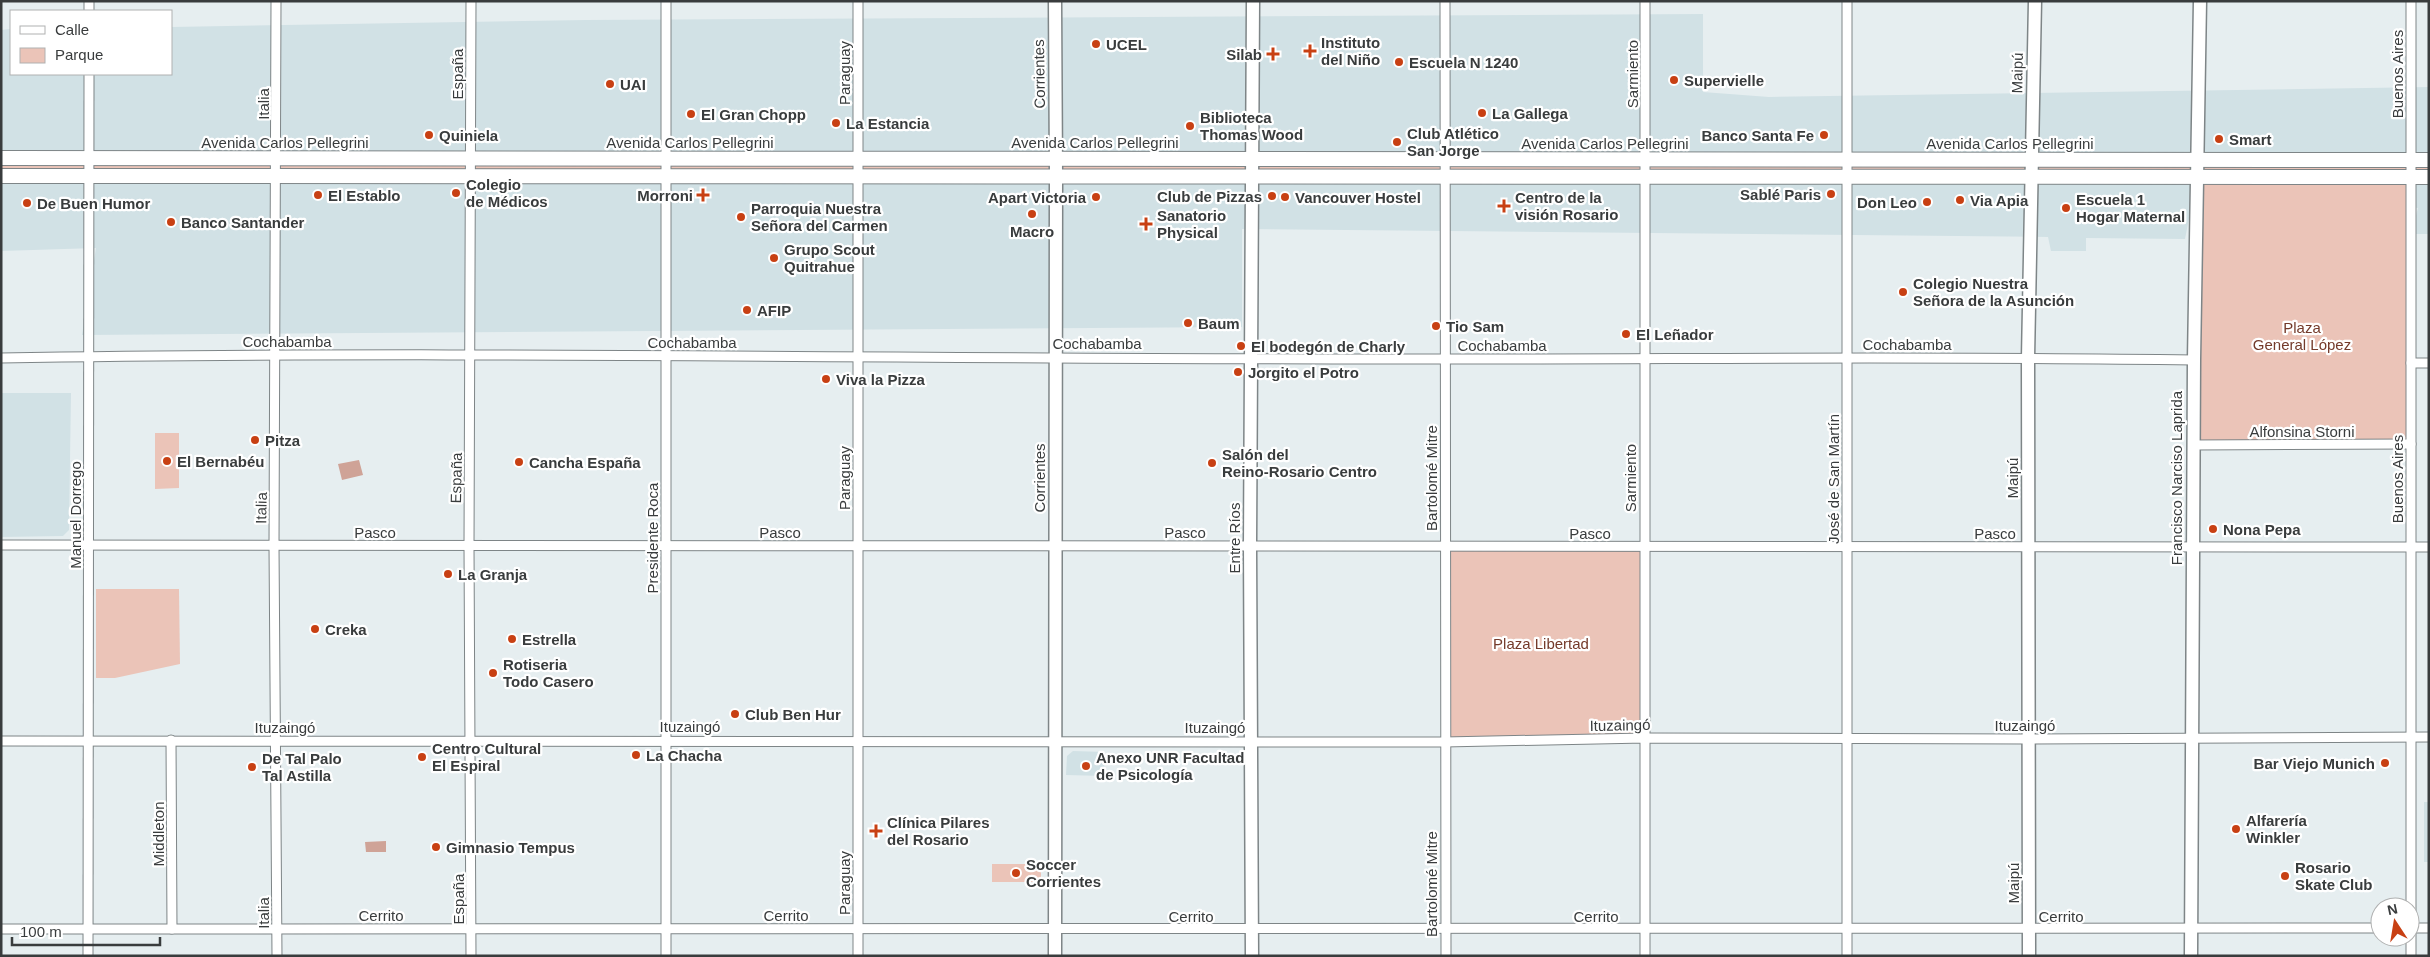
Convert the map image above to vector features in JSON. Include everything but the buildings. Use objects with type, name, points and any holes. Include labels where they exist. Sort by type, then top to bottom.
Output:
[{"type":"main road","name":"Corrientes","points":[[1054,1],[1056,159],[1055,956]]},
{"type":"main road","name":"Entre Ríos","points":[[1252,956],[1250,546],[1253,1]]},
{"type":"main road","name":"Maipú","points":[[2029,956],[2028,358],[2035,1]]},
{"type":"main road","name":"Francisco Narciso Laprida","points":[[2191,956],[2190,739],[2200,1]]},
{"type":"main road","name":"Avenida Carlos Pellegrini","points":[[1,158],[2429,160]]},
{"type":"main road","points":[[1,176],[2429,177]]},
{"type":"street","name":"Italia","points":[[276,1],[274,546],[276,956]]},
{"type":"street","name":"España","points":[[471,1],[469,546],[471,956]]},
{"type":"street","name":"Presidente Roca","points":[[666,1],[666,956]]},
{"type":"street","name":"Paraguay","points":[[858,1],[858,956]]},
{"type":"street","name":"Bartolomé Mitre","points":[[1445,1],[1444,742],[1446,956]]},
{"type":"street","name":"Sarmiento","points":[[1645,1],[1645,956]]},
{"type":"street","name":"José de San Martín","points":[[1847,956],[1846,159],[1848,1]]},
{"type":"street","name":"Buenos Aires","points":[[2411,1],[2411,897]]},
{"type":"street","name":"Manuel Dorrego","points":[[88,956],[89,75]]},
{"type":"street","name":"Cochabamba","points":[[1,358],[276,354],[1445,360],[1846,357],[2194,360]]},
{"type":"street","points":[[2411,363],[2429,363]]},
{"type":"street","name":"Alfonsina Storni","points":[[2193,445],[2411,444]]},
{"type":"street","name":"Pasco","points":[[1,546],[2429,547]]},
{"type":"street","name":"Ituzaingó","points":[[1,741],[1055,740],[1444,742],[1645,738],[2190,739],[2429,737]]},
{"type":"street","name":"Middleton","points":[[171,740],[172,929]]},
{"type":"street","name":"Cerrito","points":[[1,929],[2191,930],[2370,928]]},
{"type":"shaded area","points":[[1703,14],[1703,92],[1769,97],[2429,87],[2429,234],[2411,234],[2418,208],[2197,177],[2185,239],[2086,238],[2086,251],[2051,251],[2048,237],[1242,229],[1242,327],[82,335],[96,248],[1,251],[1,30],[10,29],[10,75],[172,75],[172,27],[586,20]]},
{"type":"shaded area","points":[[1,393],[71,393],[69,530],[63,536],[1,537]]},
{"type":"shaded area","points":[[359,460],[363,475],[342,480],[338,464]]},
{"type":"shaded area","name":"Anexo UNR Facultad de Psicología","points":[[1073,751],[1105,752],[1104,776],[1066,775],[1067,756]]},
{"type":"shaded area","points":[[2424,802],[2429,802],[2429,862],[2424,862]]},
{"type":"shaded area","points":[[386,841],[386,852],[366,852],[365,842]]},
{"type":"green space","name":"Plaza General López","points":[[1,158],[2429,160],[2429,177],[2411,177],[2411,444],[2193,445],[2197,178],[1,176]]},
{"type":"green space","name":"El Bernabéu","points":[[155,433],[179,433],[179,488],[155,489]]},
{"type":"green space","name":"Plaza Libertad","points":[[1444,546],[1644,547],[1645,738],[1444,742]]},
{"type":"green space","points":[[96,589],[179,589],[180,664],[115,678],[96,678]]},
{"type":"green space","name":"Soccer Corrientes","points":[[992,864],[1041,864],[1041,882],[992,882]]},
{"type":"place","name":"UCEL","points":[[1096,44]]},
{"type":"place","name":"Instituto del Niño","points":[[1310,51]]},
{"type":"place","name":"Silab","points":[[1273,54]]},
{"type":"place","name":"Escuela N 1240","points":[[1399,62]]},
{"type":"place","name":"Supervielle","points":[[1674,80]]},
{"type":"place","name":"UAI","points":[[610,84]]},
{"type":"place","name":"La Gallega","points":[[1482,113]]},
{"type":"place","name":"El Gran Chopp","points":[[691,114]]},
{"type":"place","name":"La Estancia","points":[[836,123]]},
{"type":"place","name":"Biblioteca Thomas Wood","points":[[1190,126]]},
{"type":"place","name":"Quiniela","points":[[429,135]]},
{"type":"place","name":"Banco Santa Fe","points":[[1824,135]]},
{"type":"place","name":"Smart","points":[[2219,139]]},
{"type":"place","name":"Club Atlético San Jorge","points":[[1397,142]]},
{"type":"place","name":"Colegio de Médicos","points":[[456,193]]},
{"type":"place","name":"Sablé Paris","points":[[1831,194]]},
{"type":"place","name":"El Establo","points":[[318,195]]},
{"type":"place","name":"Morroni","points":[[703,195]]},
{"type":"place","name":"Club de Pizzas","points":[[1272,196]]},
{"type":"place","name":"Apart Victoria","points":[[1096,197]]},
{"type":"place","name":"Vancouver Hostel","points":[[1285,197]]},
{"type":"place","name":"Via Apia","points":[[1960,200]]},
{"type":"place","name":"Don Leo","points":[[1927,202]]},
{"type":"place","name":"De Buen Humor","points":[[27,203]]},
{"type":"place","name":"Centro de la visión Rosario","points":[[1504,206]]},
{"type":"place","name":"Escuela 1 Hogar Maternal","points":[[2066,208]]},
{"type":"place","name":"Macro","points":[[1032,214]]},
{"type":"place","name":"Parroquia Nuestra Señora del Carmen","points":[[741,217]]},
{"type":"place","name":"Banco Santander","points":[[171,222]]},
{"type":"place","name":"Sanatorio Physical","points":[[1146,224]]},
{"type":"place","name":"Grupo Scout Quitrahue","points":[[774,258]]},
{"type":"place","name":"Colegio Nuestra Señora de la Asunción","points":[[1903,292]]},
{"type":"place","name":"AFIP","points":[[747,310]]},
{"type":"place","name":"Baum","points":[[1188,323]]},
{"type":"place","name":"Tio Sam","points":[[1436,326]]},
{"type":"place","name":"El Leñador","points":[[1626,334]]},
{"type":"place","name":"El bodegón de Charly","points":[[1241,346]]},
{"type":"place","name":"Jorgito el Potro","points":[[1238,372]]},
{"type":"place","name":"Viva la Pizza","points":[[826,379]]},
{"type":"place","name":"Pitza","points":[[255,440]]},
{"type":"place","name":"El Bernabéu","points":[[167,461]]},
{"type":"place","name":"Cancha España","points":[[519,462]]},
{"type":"place","name":"Salón del Reino-Rosario Centro","points":[[1212,463]]},
{"type":"place","name":"Nona Pepa","points":[[2213,529]]},
{"type":"place","name":"La Granja","points":[[448,574]]},
{"type":"place","name":"Creka","points":[[315,629]]},
{"type":"place","name":"Estrella","points":[[512,639]]},
{"type":"place","name":"Rotiseria Todo Casero","points":[[493,673]]},
{"type":"place","name":"Club Ben Hur","points":[[735,714]]},
{"type":"place","name":"La Chacha","points":[[636,755]]},
{"type":"place","name":"Centro Cultural El Espiral","points":[[422,757]]},
{"type":"place","name":"Bar Viejo Munich","points":[[2385,763]]},
{"type":"place","name":"Anexo UNR Facultad de Psicología","points":[[1086,766]]},
{"type":"place","name":"De Tal Palo Tal Astilla","points":[[252,767]]},
{"type":"place","name":"Alfarería Winkler","points":[[2236,829]]},
{"type":"place","name":"Clínica Pilares del Rosario","points":[[876,831]]},
{"type":"place","name":"Gimnasio Tempus","points":[[436,847]]},
{"type":"place","name":"Soccer Corrientes","points":[[1016,873]]},
{"type":"place","name":"Rosario Skate Club","points":[[2285,876]]}]
